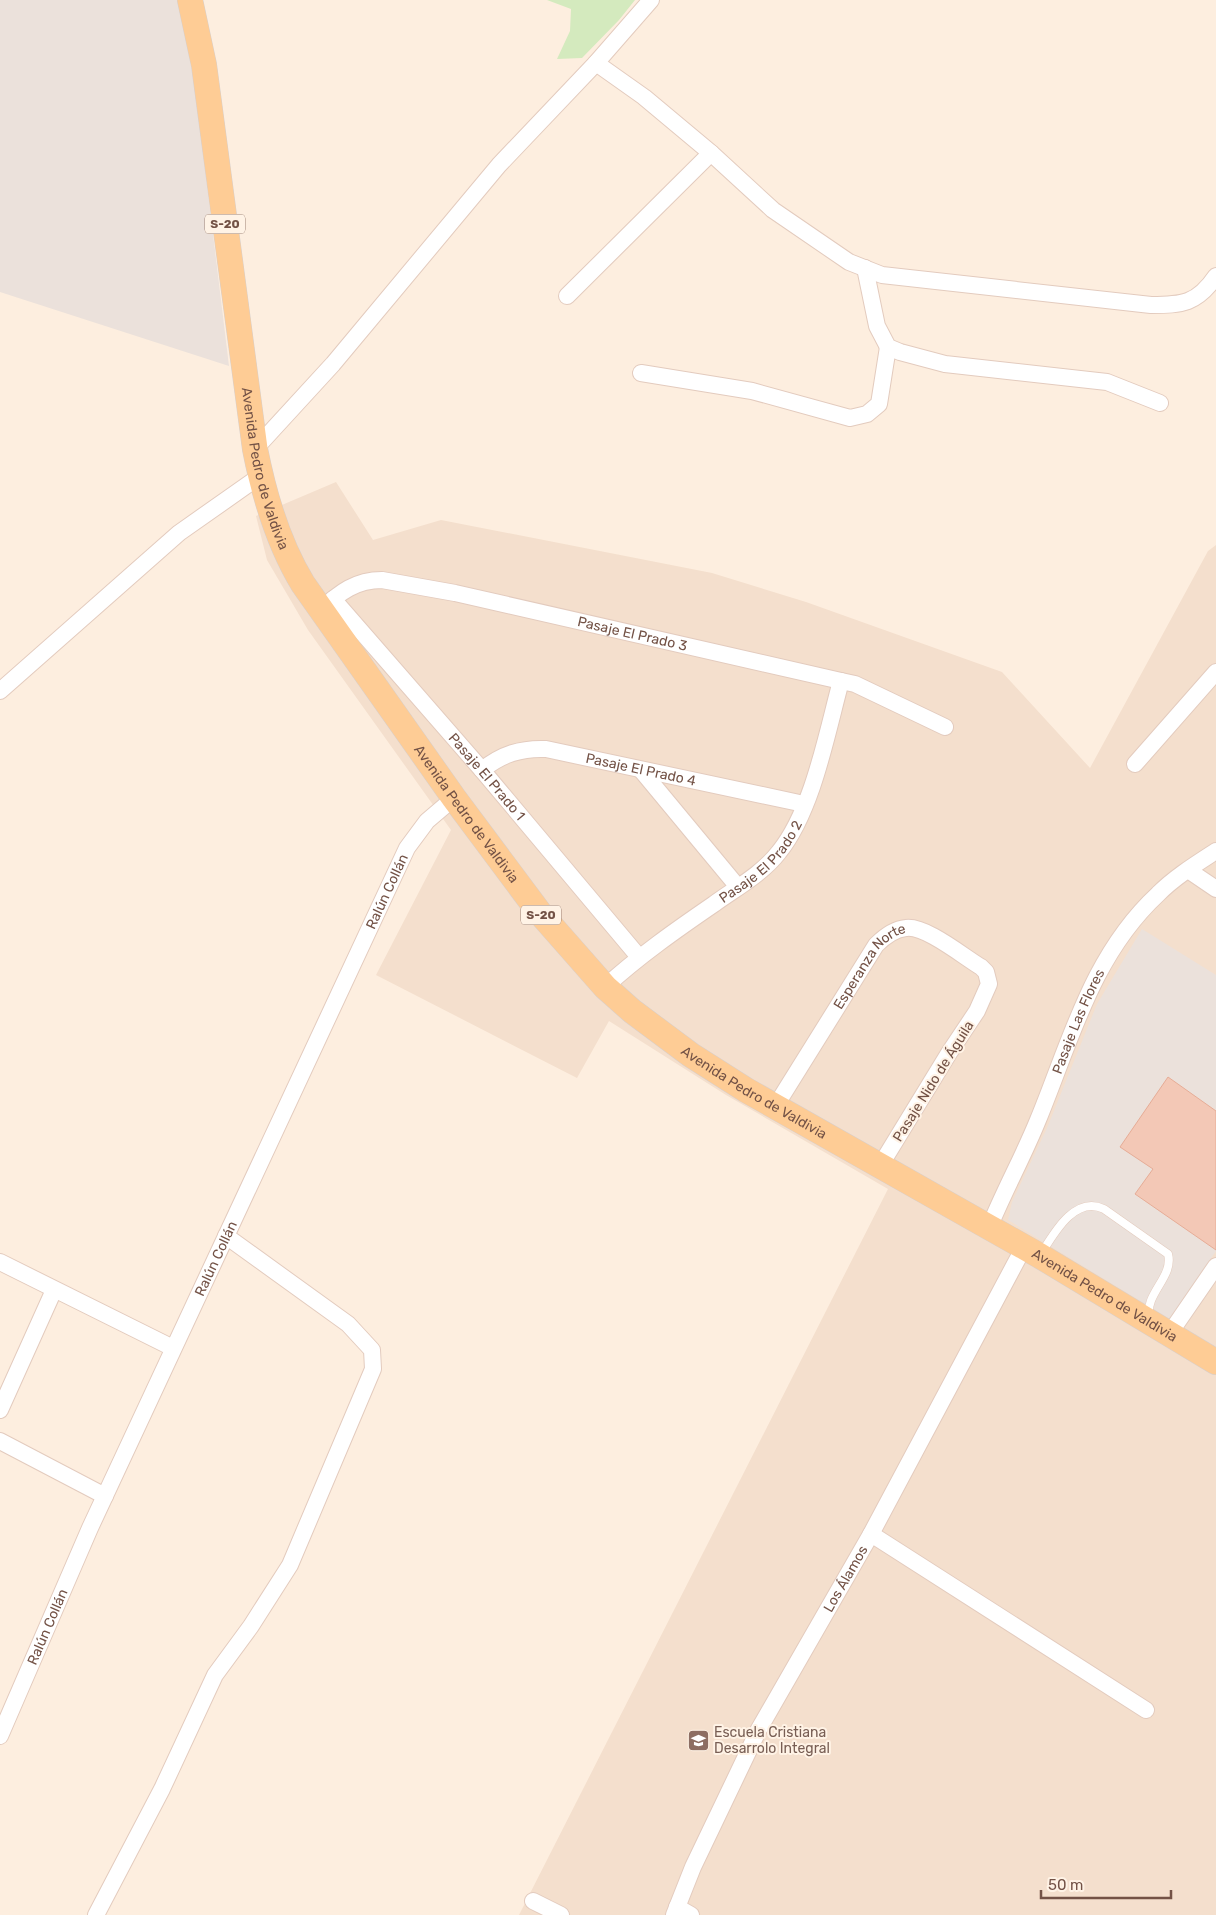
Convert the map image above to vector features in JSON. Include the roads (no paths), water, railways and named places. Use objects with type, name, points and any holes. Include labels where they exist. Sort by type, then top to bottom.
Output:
[{"type":"main road","name":"Avenida Pedro de Valdivia","points":[[190,0],[204,65],[255,449],[260,476],[289,561],[327,605],[454,798],[539,912],[605,987],[691,1055],[775,1106],[1032,1252],[1216,1362]]},
{"type":"street","points":[[255,449],[332,364],[499,165],[596,63],[651,0]]},
{"type":"street","points":[[596,63],[644,97],[711,153],[773,210],[849,262],[882,275],[1151,305],[1179,305],[1198,296],[1216,276]]},
{"type":"street","points":[[567,296],[711,153]]},
{"type":"street","points":[[642,373],[752,391],[850,418],[867,414],[879,404],[888,347],[877,326],[865,268]]},
{"type":"street","points":[[888,347],[945,364],[1107,382],[1160,403]]},
{"type":"street","points":[[0,691],[179,533],[260,476]]},
{"type":"street","name":"Pasaje El Prado 3","points":[[327,605],[346,589],[361,582],[382,580],[455,593],[855,684],[945,727]]},
{"type":"street","name":"Pasaje El Prado 1","points":[[327,605],[482,770],[639,956]]},
{"type":"street","points":[[1135,764],[1216,672]]},
{"type":"street","name":"Pasaje El Prado 2","points":[[605,987],[639,956],[738,887],[767,865],[779,852],[798,821],[815,776],[841,681]]},
{"type":"street","name":"Pasaje El Prado 4","points":[[482,770],[510,752],[534,748],[546,749],[804,804]]},
{"type":"street","points":[[641,770],[738,887]]},
{"type":"street","name":"Ralún Collán","points":[[0,1736],[105,1496],[407,848],[427,821],[454,798]]},
{"type":"street","name":"Pasaje Las Flores","points":[[989,1228],[1037,1122],[1088,990],[1109,954],[1132,923],[1158,894],[1216,851]]},
{"type":"street","points":[[1188,870],[1216,889]]},
{"type":"street","name":"Esperanza Norte","points":[[775,1106],[876,945],[899,930],[907,928],[922,930],[981,967],[988,978],[985,995]]},
{"type":"street","name":"Pasaje Nido de Águila","points":[[880,1166],[985,995]]},
{"type":"street","points":[[96,1915],[162,1789],[215,1675],[251,1626],[290,1566],[373,1369],[372,1350],[348,1324],[226,1236]]},
{"type":"street","name":"Los Álamos","points":[[680,1912],[693,1867],[759,1729],[1032,1252]]},
{"type":"street","points":[[0,1262],[173,1348]]},
{"type":"street","points":[[1160,1327],[1216,1266]]},
{"type":"street","points":[[0,1410],[54,1290]]},
{"type":"street","points":[[0,1441],[105,1496]]},
{"type":"street","points":[[871,1534],[1146,1710]]},
{"type":"street","points":[[533,1901],[561,1915]]},
{"type":"lane","points":[[1032,1252],[1058,1226],[1083,1206],[1093,1205],[1104,1208],[1168,1254],[1168,1267],[1148,1307],[1160,1327]]},
{"type":"place","name":"Escuela Cristiana Desarrolo Integral","points":[[698,1740]]}]
